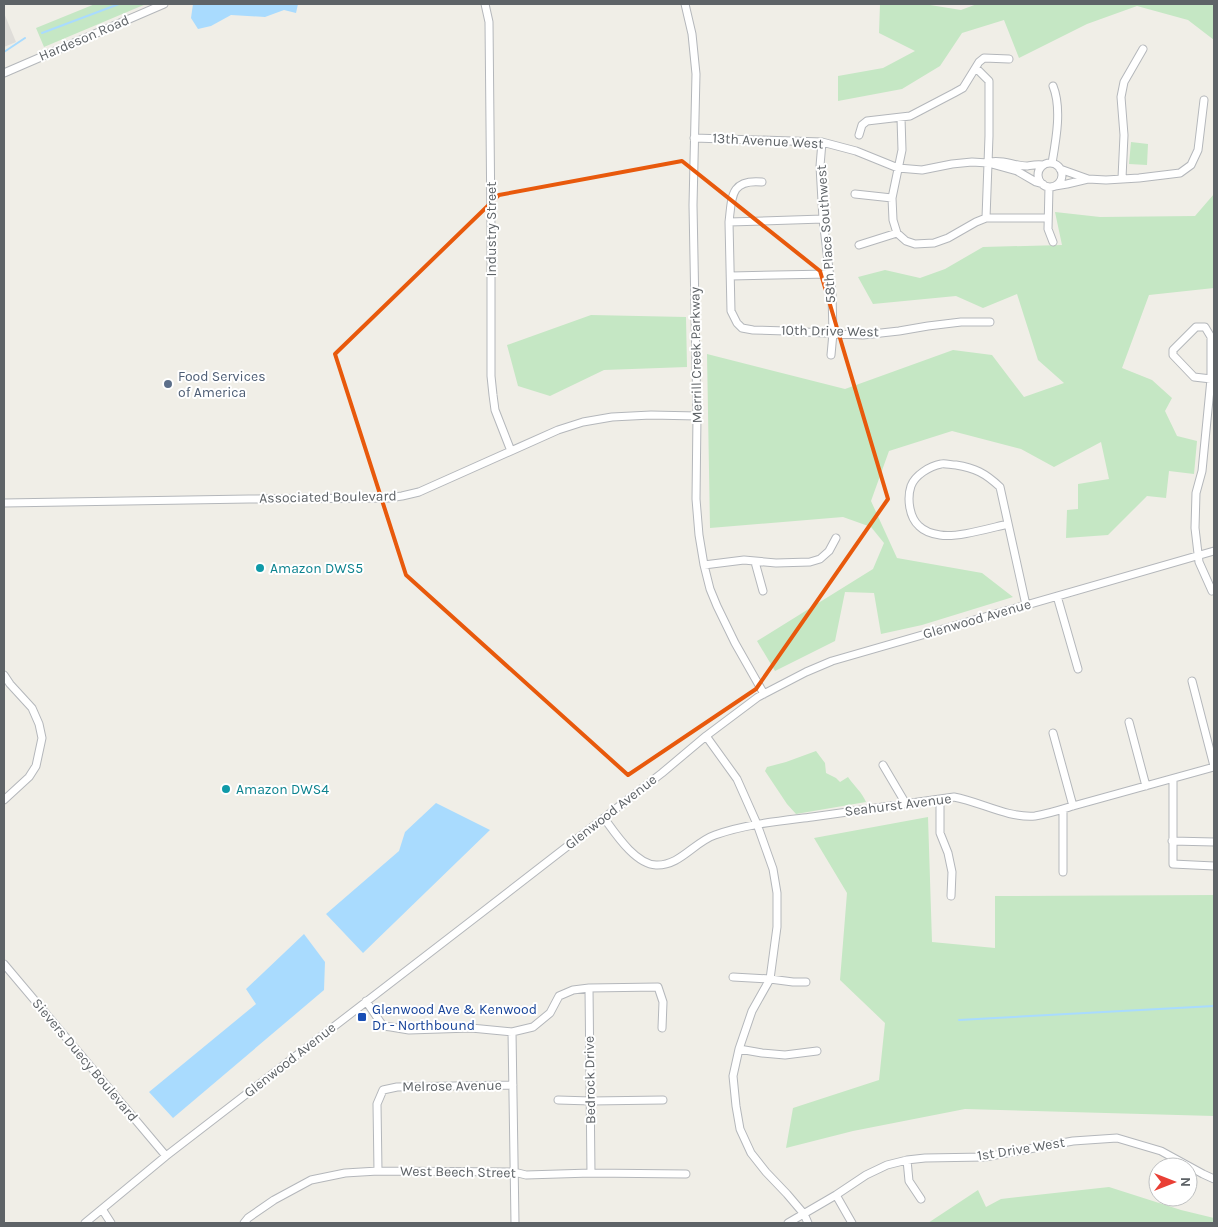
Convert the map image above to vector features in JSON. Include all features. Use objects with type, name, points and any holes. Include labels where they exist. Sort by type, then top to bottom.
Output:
[{"type":"street","name":"Hardeson Road","points":[[4,72],[164,4]]},
{"type":"street","name":"Industry Street","points":[[485,4],[489,22],[492,386],[495,410],[511,451]]},
{"type":"street","name":"Merrill Creek Parkway","points":[[685,4],[695,53],[696,74],[693,205],[697,416],[696,499],[699,534],[710,589],[735,643],[764,694]]},
{"type":"street","points":[[1122,178],[1124,135],[1121,97],[1124,82],[1143,49]]},
{"type":"street","points":[[859,135],[862,125],[867,121],[910,116],[963,88],[984,58],[1008,59]]},
{"type":"street","points":[[976,68],[989,81],[986,218]]},
{"type":"street","points":[[1052,163],[1057,128],[1057,95],[1053,86]]},
{"type":"street","points":[[1088,179],[1067,184],[1049,185],[1039,180],[1038,175],[1043,165],[1048,163],[1088,179],[1139,178],[1180,173],[1191,165],[1198,150],[1204,100]]},
{"type":"street","points":[[901,118],[902,150],[892,198],[893,220],[897,233],[906,241],[915,244],[934,243],[948,238],[986,218],[1048,218]]},
{"type":"street","name":"13th Avenue West","points":[[694,138],[822,142],[856,151],[898,168],[922,170],[952,164],[988,163],[1017,171],[1036,182],[1049,185]]},
{"type":"street","name":"58th Place Southwest","points":[[822,142],[820,166],[823,220],[830,274],[833,333],[831,355]]},
{"type":"street","name":"13th Avenue West","points":[[988,163],[997,160],[1026,166],[1043,165]]},
{"type":"street","points":[[1049,185],[1061,179],[1060,169]]},
{"type":"street","points":[[762,182],[746,182],[738,186],[733,193],[729,222],[731,276],[830,274]]},
{"type":"street","points":[[1049,185],[1048,229],[1053,242]]},
{"type":"street","points":[[855,194],[892,198]]},
{"type":"street","points":[[729,222],[823,220]]},
{"type":"street","points":[[859,245],[897,233]]},
{"type":"street","name":"10th Drive West","points":[[731,276],[731,311],[734,319],[742,328],[753,330],[863,334],[962,322],[990,322]]},
{"type":"street","points":[[1211,379],[1194,377],[1173,355],[1173,350],[1196,327],[1205,328],[1210,337],[1211,379],[1202,470],[1196,493],[1195,528],[1199,562],[1212,591]]},
{"type":"street","name":"Associated Boulevard","points":[[4,503],[391,498],[419,492],[558,430],[584,422],[612,417],[651,415],[697,416]]},
{"type":"street","points":[[1008,524],[951,536],[928,532],[918,526],[913,518],[909,497],[911,485],[927,469],[942,464],[963,466],[979,471],[1000,487],[1026,605]]},
{"type":"street","points":[[704,565],[744,560],[776,563],[810,562],[820,559],[829,551],[836,538]]},
{"type":"street","name":"Glenwood Avenue","points":[[85,1223],[166,1156],[662,773],[706,736],[764,694],[832,661],[1214,551]]},
{"type":"street","points":[[755,562],[763,591]]},
{"type":"street","points":[[1057,596],[1078,669]]},
{"type":"street","points":[[4,675],[32,708],[40,724],[42,738],[36,766],[29,777],[4,800]]},
{"type":"street","points":[[1192,681],[1214,766]]},
{"type":"street","points":[[1130,722],[1146,786]]},
{"type":"street","points":[[1053,733],[1073,806]]},
{"type":"street","points":[[706,736],[737,780],[758,824],[773,869],[777,893],[777,927],[770,979],[752,1011],[739,1049],[733,1076],[740,1130],[751,1153],[804,1214],[808,1223]]},
{"type":"street","points":[[883,765],[906,804]]},
{"type":"street","name":"Seahurst Avenue","points":[[604,818],[628,848],[644,862],[655,865],[672,862],[714,835],[758,824],[954,797],[1014,814],[1033,816],[1056,812],[1214,766]]},
{"type":"street","points":[[1173,779],[1172,864],[1214,866]]},
{"type":"street","points":[[940,799],[940,833],[948,853],[952,872],[951,896]]},
{"type":"street","points":[[1062,872],[1063,809]]},
{"type":"street","points":[[1172,841],[1214,842]]},
{"type":"street","name":"Sievers Duecy Boulevard","points":[[4,964],[166,1156]]},
{"type":"street","points":[[733,977],[806,982]]},
{"type":"street","points":[[366,1001],[383,1026],[409,1030],[471,1028],[512,1032],[533,1027],[550,1013],[559,996],[574,990],[658,987],[663,1002],[662,1028]]},
{"type":"street","name":"Bedrock Drive","points":[[589,988],[592,1173]]},
{"type":"street","points":[[512,1032],[515,1223]]},
{"type":"street","points":[[739,1049],[786,1055],[817,1051]]},
{"type":"street","name":"Melrose Avenue","points":[[378,1171],[377,1104],[383,1090],[397,1087],[513,1085]]},
{"type":"street","points":[[558,1100],[663,1100]]},
{"type":"street","name":"1st Drive West","points":[[788,1223],[866,1175],[886,1165],[925,1158],[985,1157],[1073,1141],[1117,1138],[1161,1150],[1214,1179]]},
{"type":"street","points":[[907,1160],[909,1181],[921,1199]]},
{"type":"street","name":"West Beech Street","points":[[244,1223],[274,1200],[311,1180],[345,1174],[378,1171],[514,1172],[526,1175],[592,1173],[686,1174]]},
{"type":"street","points":[[836,1195],[852,1223]]},
{"type":"street","points":[[102,1209],[111,1223]]},
{"type":"highlighted area","points":[[682,161],[820,271],[888,499],[756,689],[628,775],[406,575],[335,354],[499,195]]},
{"type":"shaded area","points":[[4,13],[16,42],[4,47]]},
{"type":"green space","points":[[95,4],[146,4],[44,47],[36,28]]},
{"type":"green space","points":[[880,4],[924,4],[961,10],[977,4],[1214,4],[1214,40],[1188,20],[1137,6],[1087,24],[1019,58],[1004,20],[962,33],[940,66],[902,89],[838,101],[838,76],[883,68],[915,51],[879,33]]},
{"type":"green space","points":[[1131,142],[1148,144],[1147,165],[1129,164]]},
{"type":"green space","points":[[1214,194],[1214,288],[1149,295],[1122,368],[1152,380],[1172,398],[1165,411],[1177,436],[1197,441],[1194,474],[1169,471],[1166,498],[1147,496],[1108,535],[1066,538],[1067,510],[1078,509],[1078,484],[1109,479],[1101,442],[1054,467],[1021,449],[952,431],[889,451],[871,501],[897,558],[982,573],[1013,597],[922,625],[881,634],[874,593],[845,592],[835,641],[775,671],[757,641],[873,569],[884,543],[871,527],[843,517],[710,528],[707,354],[845,389],[953,350],[992,355],[1024,397],[1064,383],[1038,360],[1017,294],[983,308],[956,296],[873,304],[858,277],[885,270],[920,278],[945,269],[983,247],[1062,245],[1055,212],[1100,217],[1195,216]]},
{"type":"green space","points":[[591,315],[686,317],[687,367],[604,370],[550,396],[518,386],[507,345]]},
{"type":"green space","points":[[816,751],[825,763],[826,773],[840,782],[848,777],[866,802],[796,814],[765,771],[767,767]]},
{"type":"green space","points":[[928,817],[932,942],[995,948],[995,896],[1214,895],[1214,1116],[965,1109],[853,1131],[786,1148],[793,1108],[879,1080],[885,1023],[840,980],[847,893],[814,838]]},
{"type":"green space","points":[[1109,1187],[1148,1199],[1148,1207],[1172,1207],[1214,1218],[1214,1223],[928,1223],[978,1190],[986,1207],[1001,1199]]},
{"type":"water","points":[[193,4],[298,4],[296,13],[284,10],[265,17],[231,15],[211,26],[198,29],[191,18]]},
{"type":"water","points":[[436,803],[490,830],[363,953],[326,914],[399,851],[405,832]]},
{"type":"water","points":[[304,934],[325,962],[324,990],[173,1118],[149,1092],[256,1004],[246,989]]},
{"type":"waterway","points":[[42,33],[119,4]]},
{"type":"waterway","points":[[4,52],[25,38]]},
{"type":"waterway","points":[[959,1020],[1214,1006]]},
{"type":"place","name":"Food Services of America","points":[[168,384]]},
{"type":"place","name":"Amazon DWS5","points":[[260,568]]},
{"type":"place","name":"Amazon DWS4","points":[[226,789]]},
{"type":"place","name":"Glenwood Ave & Kenwood Dr - Northbound","points":[[362,1017]]}]
